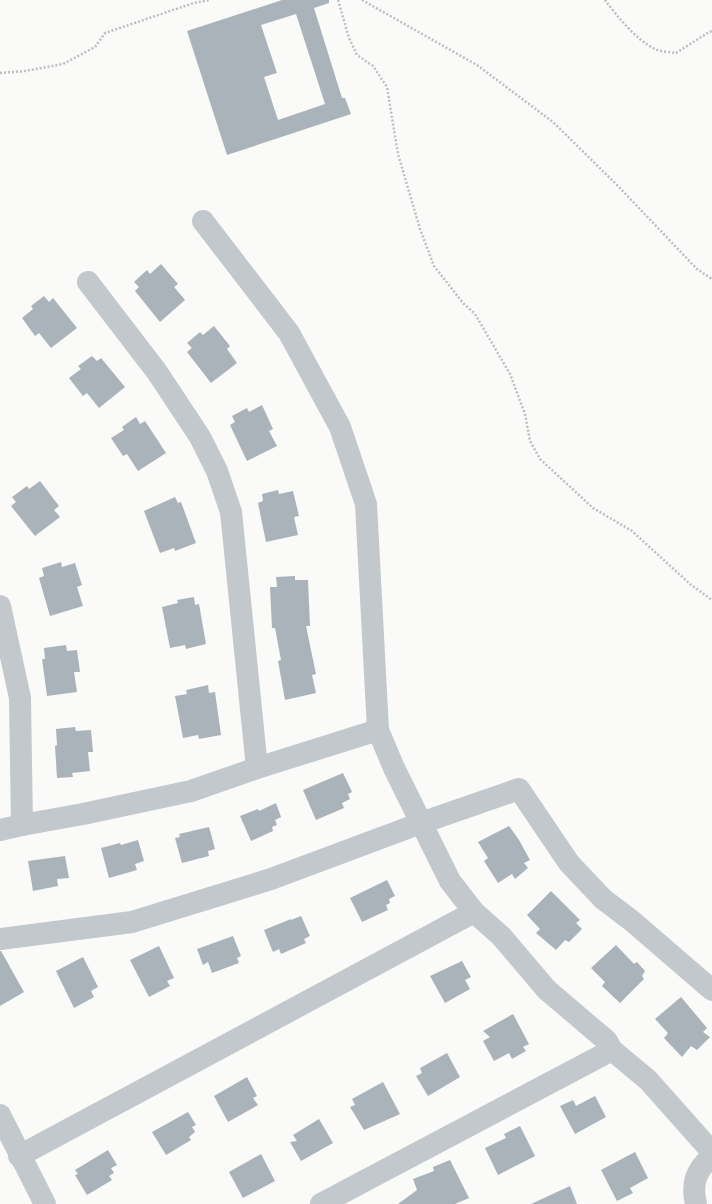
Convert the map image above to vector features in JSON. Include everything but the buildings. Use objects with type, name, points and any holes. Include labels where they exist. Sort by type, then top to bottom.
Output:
[{"type":"street","points":[[203,221],[289,333],[340,427],[366,504],[378,730],[394,768],[450,881],[474,912],[500,936],[547,990],[607,1041],[612,1050],[648,1080],[712,1152]]},
{"type":"street","points":[[88,282],[157,372],[200,437],[219,478],[231,512],[257,768]]},
{"type":"street","points":[[0,606],[20,698],[22,825]]},
{"type":"street","points":[[0,830],[191,791],[257,768],[378,730]]},
{"type":"street","points":[[0,939],[132,922],[271,879],[421,823],[519,790],[569,863],[603,899],[632,921],[712,990]]},
{"type":"street","points":[[19,1156],[474,912]]},
{"type":"street","points":[[321,1204],[612,1050]]},
{"type":"street","points":[[0,1115],[19,1156],[45,1204]]},
{"type":"street","points":[[696,1204],[694,1196],[695,1180],[702,1165],[712,1156]]},
{"type":"path","points":[[0,73],[25,71],[63,64],[95,47],[105,33],[194,3],[210,0]]},
{"type":"path","points":[[338,0],[349,38],[357,55],[373,66],[387,87],[398,154],[420,229],[434,266],[463,303],[475,314],[510,374],[525,414],[530,441],[540,459],[593,508],[632,531],[690,584],[712,600]]},
{"type":"path","points":[[362,0],[476,65],[552,122],[617,185],[698,269],[712,279]]},
{"type":"path","points":[[605,0],[622,23],[647,44],[656,49],[676,53],[712,31]]}]
